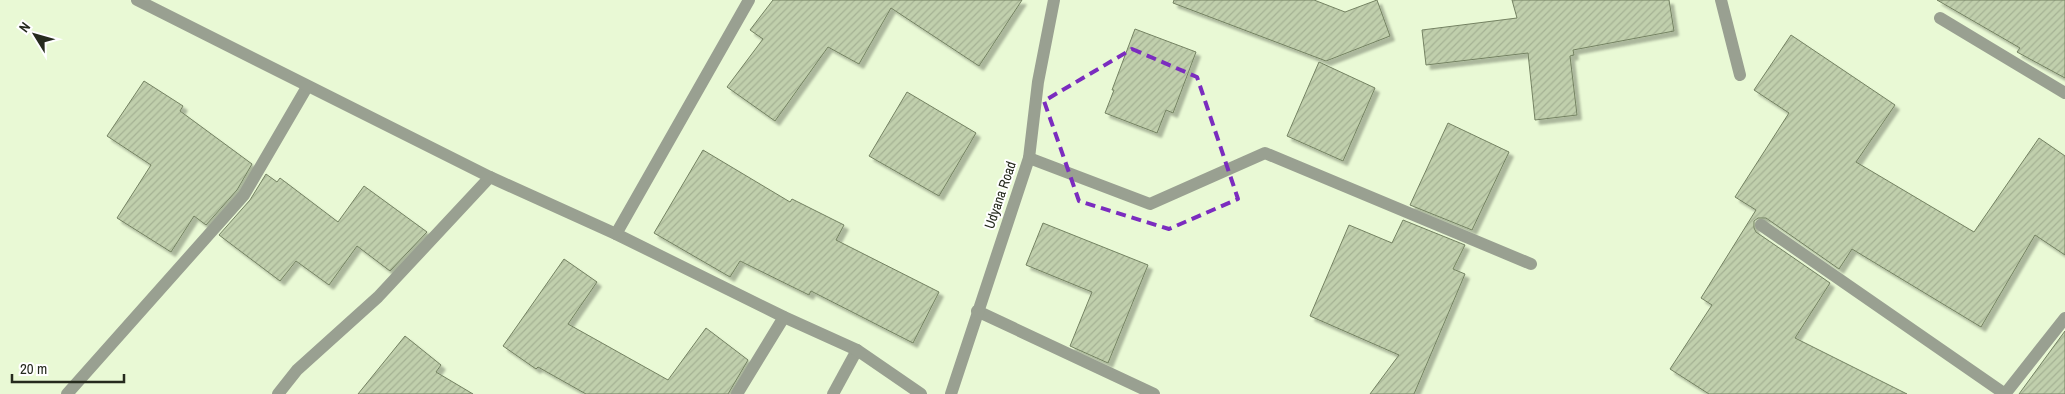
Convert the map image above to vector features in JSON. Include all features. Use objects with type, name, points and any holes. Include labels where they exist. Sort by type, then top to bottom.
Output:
[{"type":"street","points":[[137,0],[307,87],[490,177],[616,234],[784,317],[857,350],[921,394]]},
{"type":"street","points":[[616,234],[749,0]]},
{"type":"street","name":"Udyana Road","points":[[951,394],[1029,158],[1038,82],[1054,0]]},
{"type":"street","points":[[1721,0],[1740,76]]},
{"type":"street","points":[[1940,18],[2065,93]]},
{"type":"street","points":[[66,394],[244,195],[307,87]]},
{"type":"street","points":[[1029,158],[1150,204],[1265,153],[1531,264]]},
{"type":"street","points":[[278,394],[297,370],[378,297],[490,177]]},
{"type":"street","points":[[1761,225],[2005,394],[2065,318]]},
{"type":"street","points":[[977,311],[1154,394]]},
{"type":"street","points":[[737,394],[784,317]]},
{"type":"street","points":[[833,394],[857,350]]},
{"type":"highlighted area","points":[[1132,49],[1197,77],[1238,199],[1169,229],[1079,201],[1044,101]]},
{"type":"building","points":[[773,0],[1022,0],[979,66],[891,8],[859,64],[828,47],[775,121],[727,87],[763,39],[750,30]]},
{"type":"building","points":[[1174,0],[1314,0],[1345,12],[1377,0],[1390,36],[1326,61],[1173,3]]},
{"type":"building","points":[[1512,0],[1669,0],[1674,31],[1573,50],[1574,55],[1570,56],[1577,115],[1535,120],[1528,53],[1426,65],[1422,30],[1517,18]]},
{"type":"building","points":[[1937,0],[2065,0],[2065,78],[2017,52],[2020,48]]},
{"type":"building","points":[[1135,29],[1196,52],[1173,113],[1166,110],[1157,133],[1105,113]]},
{"type":"building","points":[[1791,35],[1895,105],[1856,162],[1974,232],[2039,138],[2065,156],[2065,255],[2035,235],[1981,327],[1852,249],[1839,269],[1766,218],[1758,218],[1754,221],[1756,232],[1830,283],[1795,338],[1907,394],[1709,394],[1670,369],[1712,305],[1701,298],[1756,210],[1735,197],[1789,113],[1754,90]]},
{"type":"building","points":[[1319,62],[1375,88],[1343,161],[1287,136]]},
{"type":"building","points":[[144,81],[183,106],[180,111],[252,164],[237,190],[206,225],[194,216],[171,252],[117,218],[151,165],[107,136]]},
{"type":"building","points":[[907,92],[976,133],[939,196],[869,156]]},
{"type":"building","points":[[1448,123],[1509,152],[1472,230],[1410,205]]},
{"type":"building","points":[[703,150],[790,202],[792,199],[844,225],[836,240],[939,292],[913,343],[811,291],[809,295],[740,261],[730,277],[654,233]]},
{"type":"building","points":[[266,174],[277,182],[280,178],[338,222],[364,186],[427,232],[390,271],[357,246],[329,285],[296,261],[280,281],[219,235],[250,200]]},
{"type":"building","points":[[1403,220],[1465,245],[1453,269],[1465,274],[1414,394],[1370,394],[1399,355],[1310,316],[1349,225],[1392,243]]},
{"type":"building","points":[[1043,223],[1148,265],[1108,363],[1070,346],[1092,292],[1026,265]]},
{"type":"building","points":[[564,259],[597,282],[568,324],[668,380],[706,328],[748,360],[728,394],[586,394],[538,367],[536,369],[503,346]]},
{"type":"building","points":[[2065,331],[2065,394],[2019,394]]},
{"type":"building","points":[[405,336],[441,365],[436,372],[473,394],[358,394]]}]
